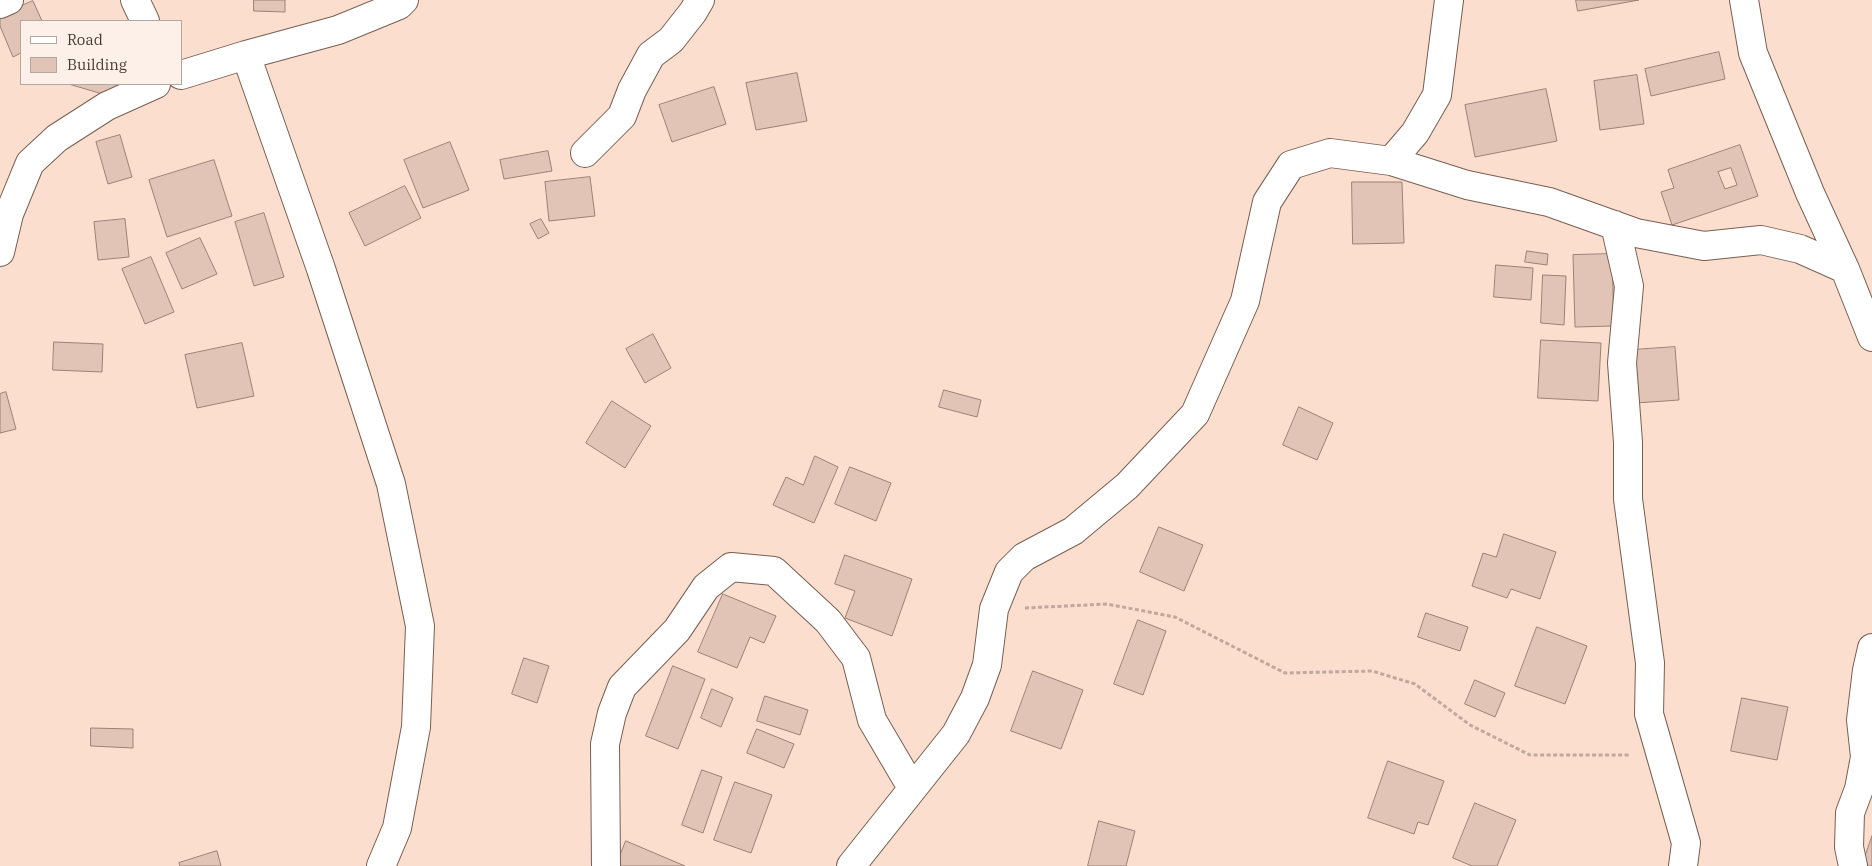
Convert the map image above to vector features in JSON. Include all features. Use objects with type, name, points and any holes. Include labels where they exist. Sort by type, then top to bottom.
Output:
[{"type":"street","points":[[0,4],[9,0]]},
{"type":"street","points":[[135,0],[145,20]]},
{"type":"street","points":[[182,75],[246,54],[338,30],[399,6],[404,0]]},
{"type":"street","points":[[584,153],[622,116],[632,90],[651,55],[671,40],[700,0]]},
{"type":"street","points":[[1390,161],[1414,133],[1437,94],[1449,0]]},
{"type":"street","points":[[1744,0],[1753,53],[1810,194],[1845,269],[1872,337]]},
{"type":"street","points":[[246,54],[321,269],[391,484],[420,626],[416,727],[397,828],[381,866]]},
{"type":"street","points":[[0,252],[9,214],[30,163],[57,138],[107,106],[154,85]]},
{"type":"street","points":[[851,866],[956,734],[975,698],[987,665],[994,609],[1009,572],[1024,557],[1072,531],[1127,486],[1195,414],[1245,301],[1267,202],[1291,165],[1330,153],[1390,161],[1467,185],[1549,202],[1636,233],[1704,246],[1761,240],[1800,249],[1845,269]]},
{"type":"street","points":[[1615,225],[1629,286],[1622,362],[1628,442],[1628,499],[1650,663],[1649,714],[1686,843],[1683,866]]},
{"type":"street","points":[[606,866],[605,744],[612,713],[622,687],[677,630],[706,587],[731,567],[774,571],[828,621],[856,658],[872,720],[912,788]]},
{"type":"street","points":[[1853,866],[1849,847],[1850,812],[1859,789],[1865,757],[1861,720],[1866,670],[1872,648]]},
{"type":"path","points":[[994,609],[1107,604],[1176,617],[1285,672],[1372,671],[1415,684],[1470,725],[1530,755],[1662,755]]},
{"type":"building","points":[[254,0],[285,0],[285,12],[254,11]]},
{"type":"building","points":[[1576,0],[1639,0],[1578,11]]},
{"type":"building","points":[[33,1],[42,20],[20,20],[20,54],[13,57],[0,26],[0,15]]},
{"type":"building","points":[[1719,52],[1725,79],[1651,96],[1645,69]]},
{"type":"building","points":[[797,73],[807,121],[756,130],[746,83]]},
{"type":"building","points":[[1637,75],[1644,124],[1600,130],[1594,81]]},
{"type":"building","points":[[72,85],[125,85],[121,99]]},
{"type":"building","points":[[714,87],[726,124],[672,142],[659,105]]},
{"type":"building","points":[[1546,89],[1557,141],[1475,157],[1465,105]]},
{"type":"building","points":[[120,135],[132,177],[108,184],[96,142]]},
{"type":"building","points":[[450,142],[469,190],[423,208],[404,160]]},
{"type":"building","points":[[1740,145],[1758,196],[1672,225],[1661,192],[1674,188],[1668,170]],"holes":[[[1731,168],[1737,185],[1725,189],[1718,172]]]},
{"type":"building","points":[[548,151],[552,171],[504,179],[500,160]]},
{"type":"building","points":[[214,160],[232,216],[167,237],[149,180]]},
{"type":"building","points":[[590,177],[595,216],[549,221],[545,182]]},
{"type":"building","points":[[1352,182],[1402,182],[1404,243],[1353,244]]},
{"type":"building","points":[[405,186],[421,218],[365,246],[349,213]]},
{"type":"building","points":[[264,213],[284,277],[254,286],[235,222]]},
{"type":"building","points":[[125,219],[129,257],[98,260],[94,222]]},
{"type":"building","points":[[541,219],[549,233],[538,239],[530,224]]},
{"type":"building","points":[[200,238],[217,274],[182,289],[166,253]]},
{"type":"building","points":[[1527,251],[1548,254],[1547,265],[1525,262]]},
{"type":"building","points":[[1612,254],[1614,326],[1575,327],[1573,255]]},
{"type":"building","points":[[151,257],[174,312],[145,324],[122,269]]},
{"type":"building","points":[[1496,265],[1533,268],[1531,300],[1494,297]]},
{"type":"building","points":[[1543,275],[1566,276],[1564,325],[1541,323]]},
{"type":"building","points":[[653,334],[671,368],[645,383],[626,349]]},
{"type":"building","points":[[1541,340],[1601,343],[1598,401],[1538,398]]},
{"type":"building","points":[[54,342],[103,344],[102,372],[53,370]]},
{"type":"building","points":[[242,343],[254,396],[197,408],[185,355]]},
{"type":"building","points":[[1675,347],[1679,400],[1636,403],[1632,350]]},
{"type":"building","points":[[944,390],[981,400],[977,417],[939,407]]},
{"type":"building","points":[[6,392],[16,429],[0,433],[0,394]]},
{"type":"building","points":[[612,401],[651,426],[625,468],[586,443]]},
{"type":"building","points":[[1299,407],[1333,423],[1317,460],[1283,445]]},
{"type":"building","points":[[815,456],[838,467],[814,523],[773,505],[786,477],[803,485]]},
{"type":"building","points":[[850,467],[891,483],[876,521],[835,504]]},
{"type":"building","points":[[1159,527],[1203,545],[1184,591],[1140,572]]},
{"type":"building","points":[[1504,534],[1556,552],[1540,599],[1511,589],[1507,598],[1472,586],[1483,553],[1496,557]]},
{"type":"building","points":[[845,555],[912,579],[892,636],[845,618],[855,591],[835,584]]},
{"type":"building","points":[[723,594],[776,616],[764,643],[750,637],[737,668],[698,652]]},
{"type":"building","points":[[1426,613],[1468,627],[1460,651],[1418,637]]},
{"type":"building","points":[[1138,620],[1166,631],[1143,695],[1114,684]]},
{"type":"building","points":[[1537,627],[1587,646],[1565,704],[1515,686]]},
{"type":"building","points":[[524,658],[549,666],[537,703],[512,694]]},
{"type":"building","points":[[673,666],[705,679],[678,749],[646,736]]},
{"type":"building","points":[[1033,671],[1083,690],[1061,749],[1011,731]]},
{"type":"building","points":[[1475,680],[1505,693],[1495,717],[1465,704]]},
{"type":"building","points":[[712,689],[733,698],[721,727],[701,718]]},
{"type":"building","points":[[765,696],[808,710],[800,735],[757,721]]},
{"type":"building","points":[[1742,698],[1788,707],[1777,760],[1731,751]]},
{"type":"building","points":[[91,728],[133,729],[133,748],[91,746]]},
{"type":"building","points":[[757,729],[794,744],[784,768],[747,753]]},
{"type":"building","points":[[1388,761],[1444,781],[1428,825],[1418,822],[1414,834],[1368,818]]},
{"type":"building","points":[[702,770],[722,777],[703,833],[682,825]]},
{"type":"building","points":[[735,782],[772,795],[751,853],[714,840]]},
{"type":"building","points":[[1475,803],[1516,820],[1497,866],[1472,866],[1453,858]]},
{"type":"building","points":[[1099,821],[1135,831],[1126,866],[1088,866]]},
{"type":"building","points":[[1872,836],[1872,866],[1862,866]]},
{"type":"building","points":[[626,841],[685,866],[616,866]]},
{"type":"building","points":[[217,851],[221,866],[180,866],[179,863]]}]
